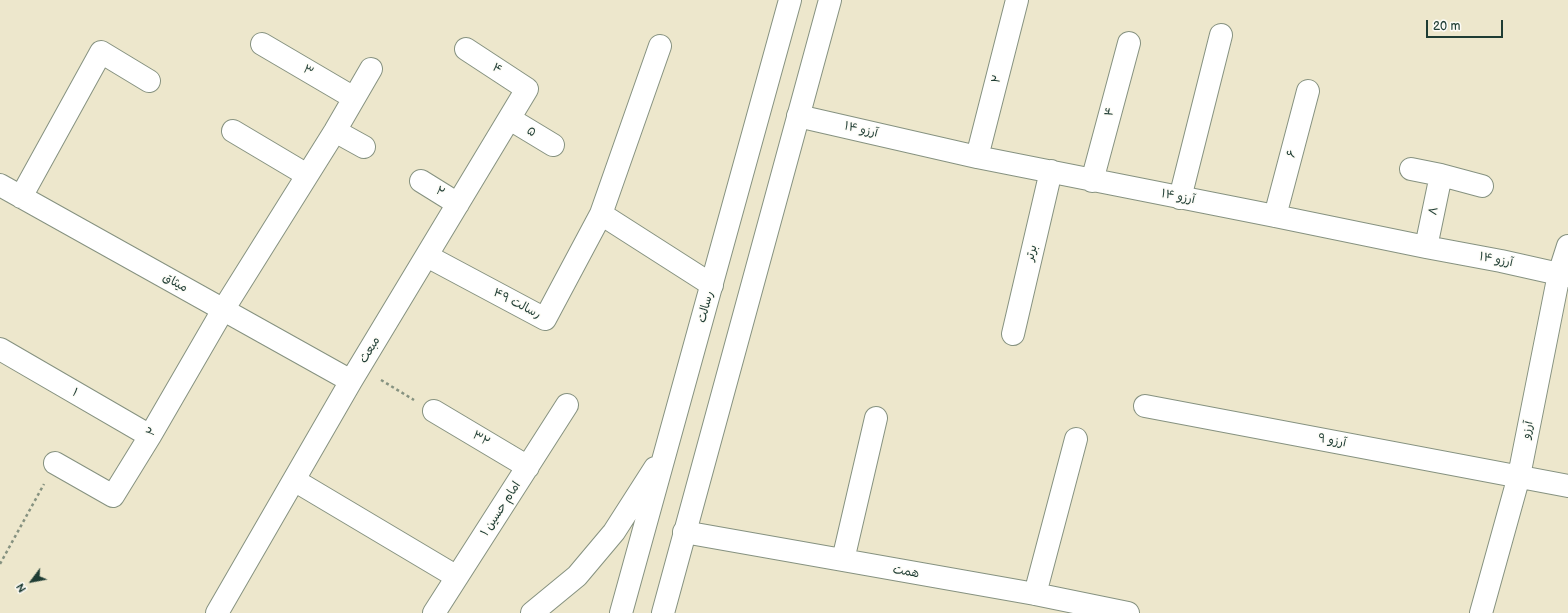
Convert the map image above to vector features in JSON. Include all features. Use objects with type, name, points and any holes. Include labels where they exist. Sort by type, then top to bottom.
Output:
[{"type":"street","name":"رسالت","points":[[622,613],[790,0]]},
{"type":"street","points":[[663,613],[830,0]]},
{"type":"street","name":"۲","points":[[977,157],[1017,0]]},
{"type":"street","points":[[1180,198],[1221,35]]},
{"type":"street","name":"۴","points":[[1092,181],[1129,43]]},
{"type":"street","name":"۳","points":[[262,44],[354,98]]},
{"type":"street","name":"رسالت ۴۹","points":[[427,256],[545,319],[601,214],[660,46]]},
{"type":"street","name":"۴","points":[[466,49],[527,89]]},
{"type":"street","points":[[22,197],[101,52],[150,80]]},
{"type":"street","name":"۲","points":[[55,463],[113,496],[150,436],[223,310],[372,69]]},
{"type":"street","name":"مبعث","points":[[217,613],[355,375],[527,89]]},
{"type":"street","name":"۶","points":[[1275,216],[1308,91]]},
{"type":"street","name":"۱۴ آرزو","points":[[798,116],[977,157],[1052,171],[1092,181],[1501,261],[1563,275]]},
{"type":"street","name":"۵","points":[[510,119],[553,145]]},
{"type":"street","points":[[233,131],[307,175]]},
{"type":"street","points":[[335,131],[364,147]]},
{"type":"street","points":[[1411,169],[1442,175],[1482,186]]},
{"type":"street","name":"برتر","points":[[1013,334],[1052,171]]},
{"type":"street","name":"۸","points":[[1426,247],[1442,175]]},
{"type":"street","name":"۲","points":[[422,181],[458,204]]},
{"type":"street","name":"میثاق","points":[[0,184],[223,310],[355,375]]},
{"type":"street","points":[[601,214],[712,285]]},
{"type":"street","name":"آرزو","points":[[1481,613],[1519,476],[1568,246]]},
{"type":"street","name":"۱","points":[[0,349],[150,436]]},
{"type":"street","name":"امام حسین ۱","points":[[434,613],[567,405]]},
{"type":"street","name":"۹ آرزو","points":[[1145,406],[1568,486]]},
{"type":"street","name":"۳۲","points":[[434,411],[528,467]]},
{"type":"street","points":[[843,560],[876,418]]},
{"type":"street","points":[[1035,594],[1076,439]]},
{"type":"street","points":[[532,613],[577,576],[614,532],[666,450]]},
{"type":"street","points":[[294,480],[457,576]]},
{"type":"street","name":"همت","points":[[684,532],[1035,594],[1128,613]]},
{"type":"path","points":[[355,375],[434,411]]},
{"type":"path","points":[[0,563],[55,463]]}]
